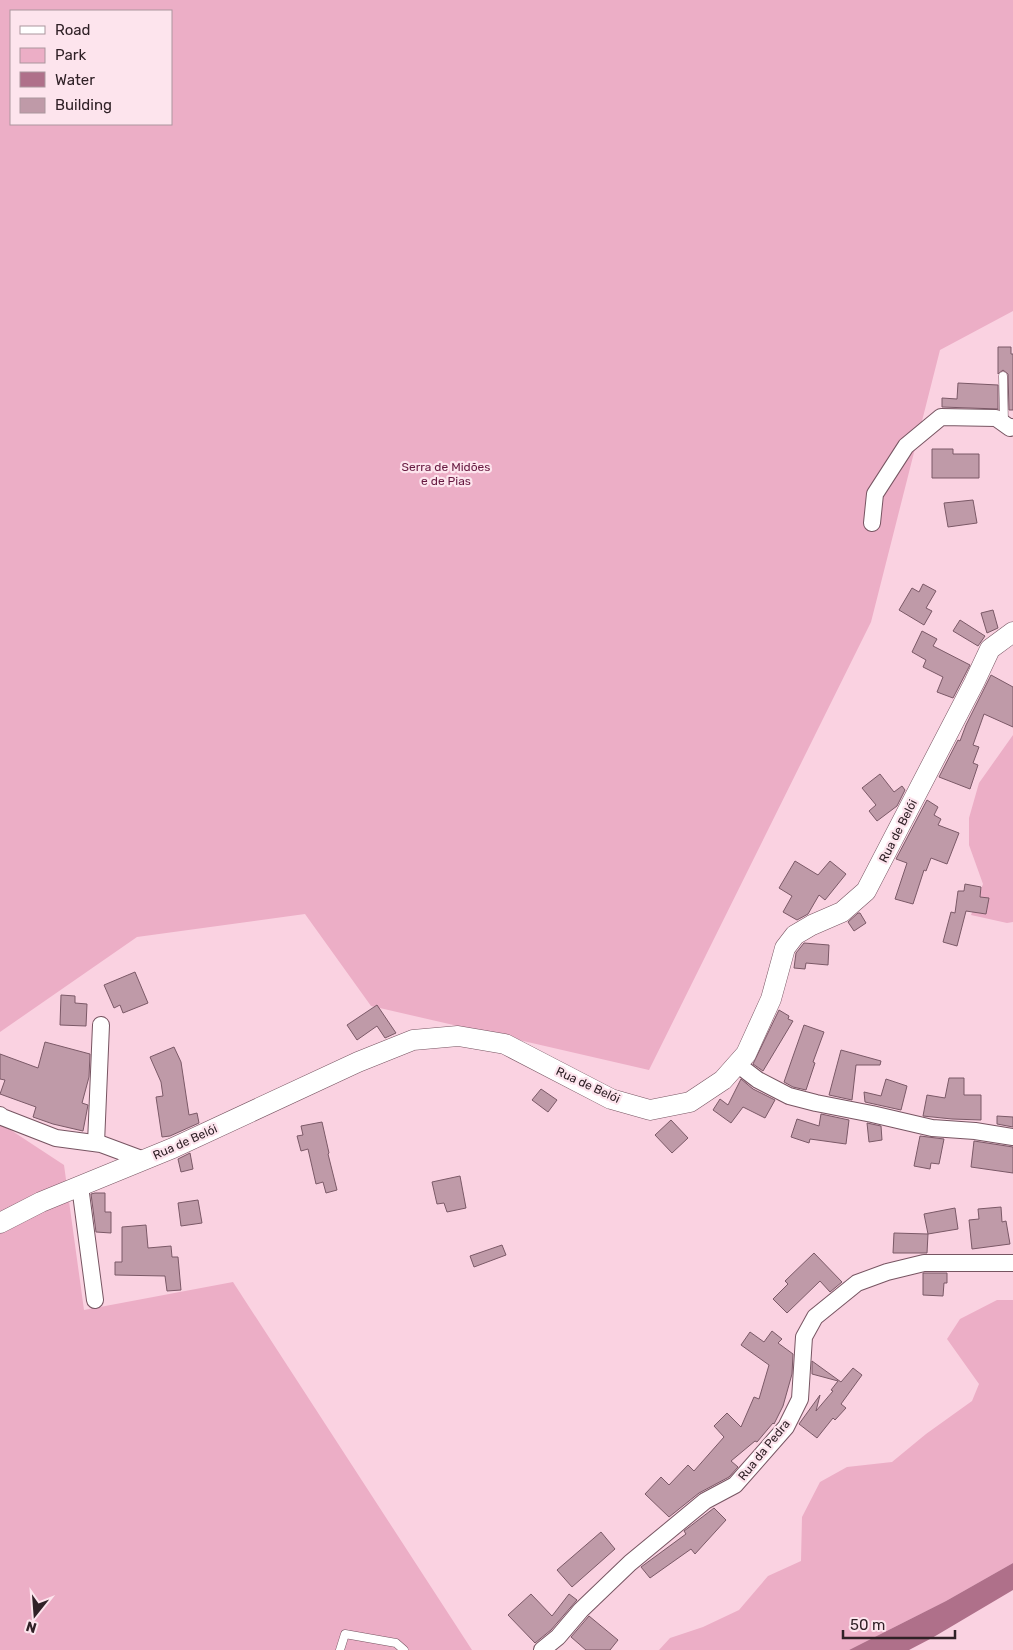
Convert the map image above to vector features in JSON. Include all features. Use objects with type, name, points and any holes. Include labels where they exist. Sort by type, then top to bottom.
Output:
[{"type":"street","points":[[872,523],[875,494],[906,446],[941,416],[996,418],[1009,426]]},
{"type":"street","name":"Rua de Belói","points":[[0,1224],[41,1202],[173,1148],[358,1062],[413,1040],[458,1036],[504,1044],[611,1099],[650,1110],[690,1102],[723,1080],[746,1054],[771,998],[785,948],[795,935],[812,925],[842,912],[866,890],[990,649],[1013,632]]},
{"type":"street","points":[[96,1143],[101,1025]]},
{"type":"street","points":[[737,1064],[758,1080],[789,1096],[932,1128],[975,1131],[1013,1137]]},
{"type":"street","points":[[0,1115],[56,1138],[96,1143],[144,1160]]},
{"type":"street","points":[[80,1186],[95,1300]]},
{"type":"street","name":"Rua da Pedra","points":[[542,1650],[558,1637],[581,1610],[630,1563],[705,1502],[735,1485],[786,1427],[800,1399],[804,1337],[815,1318],[857,1282],[924,1262],[1013,1263]]},
{"type":"lane","points":[[1003,376],[1009,426]]},
{"type":"lane","points":[[340,1650],[345,1634],[396,1644],[404,1650]]},
{"type":"green space","name":"Serra de Midões e de Pias","points":[[0,0],[1013,0],[1013,311],[940,350],[871,622],[649,1070],[371,1006],[305,914],[137,937],[0,1032]]},
{"type":"green space","points":[[1013,735],[1013,922],[1007,923],[971,915],[983,884],[969,845],[969,818],[979,783]]},
{"type":"green space","points":[[0,1123],[64,1165],[84,1310],[233,1282],[472,1650],[0,1650]]},
{"type":"green space","points":[[997,1300],[1013,1300],[1013,1563],[946,1601],[849,1650],[659,1650],[670,1638],[703,1627],[739,1610],[768,1576],[801,1561],[802,1517],[820,1482],[847,1467],[892,1462],[926,1434],[972,1401],[979,1384],[947,1339],[960,1319]]},
{"type":"water","points":[[1013,1563],[1013,1590],[932,1638],[909,1650],[849,1650],[946,1601]]},
{"type":"building","points":[[998,347],[1011,347],[1011,354],[1013,354],[1013,410],[1009,410],[1008,374],[1003,370],[998,374]]},
{"type":"building","points":[[958,383],[998,385],[998,409],[942,407],[942,398],[957,399]]},
{"type":"building","points":[[932,449],[953,449],[953,454],[979,454],[979,478],[932,478]]},
{"type":"building","points":[[973,500],[977,523],[948,527],[944,503]]},
{"type":"building","points":[[923,584],[936,591],[926,608],[932,611],[924,625],[899,610],[912,588],[919,592]]},
{"type":"building","points":[[993,610],[998,628],[987,633],[981,613]]},
{"type":"building","points":[[960,620],[985,636],[978,646],[953,631]]},
{"type":"building","points":[[922,631],[937,639],[933,646],[970,665],[953,698],[937,692],[943,677],[923,667],[926,660],[912,652]]},
{"type":"building","points":[[991,675],[1013,687],[1013,727],[984,714],[973,745],[979,747],[973,763],[978,765],[970,789],[939,777],[958,740],[960,741]]},
{"type":"building","points":[[880,774],[894,792],[902,786],[905,790],[897,806],[877,821],[869,811],[876,805],[862,788]]},
{"type":"building","points":[[927,800],[938,807],[934,815],[941,819],[938,825],[959,833],[947,864],[931,858],[926,871],[924,870],[913,904],[895,899],[907,863],[896,859]]},
{"type":"building","points":[[795,861],[818,875],[830,861],[846,874],[825,900],[819,895],[808,914],[797,920],[783,912],[792,896],[779,888]]},
{"type":"building","points":[[965,884],[981,887],[980,897],[989,898],[986,914],[966,911],[957,946],[943,942],[951,912],[955,913],[958,891],[964,891]]},
{"type":"building","points":[[860,913],[866,923],[854,931],[848,922]]},
{"type":"building","points":[[804,943],[829,945],[828,965],[806,963],[805,969],[794,968],[796,953]]},
{"type":"building","points":[[135,972],[148,1003],[123,1013],[120,1005],[114,1008],[104,985]]},
{"type":"building","points":[[61,995],[75,996],[75,1003],[87,1004],[86,1026],[60,1025]]},
{"type":"building","points":[[377,1005],[396,1033],[385,1038],[377,1026],[357,1040],[347,1025]]},
{"type":"building","points":[[779,1010],[789,1016],[788,1019],[793,1021],[763,1071],[753,1064]]},
{"type":"building","points":[[804,1025],[824,1032],[813,1062],[815,1063],[806,1090],[793,1087],[784,1082]]},
{"type":"building","points":[[45,1042],[90,1054],[89,1077],[82,1103],[88,1105],[83,1131],[33,1117],[36,1107],[0,1094],[5,1080],[0,1079],[0,1054],[38,1068]]},
{"type":"building","points":[[174,1047],[181,1062],[189,1115],[197,1113],[199,1123],[170,1136],[162,1137],[156,1097],[163,1096],[161,1082],[150,1057]]},
{"type":"building","points":[[841,1050],[881,1061],[880,1065],[856,1065],[852,1100],[829,1095]]},
{"type":"building","points":[[949,1078],[964,1078],[964,1095],[981,1095],[981,1120],[923,1116],[927,1095],[945,1098]]},
{"type":"building","points":[[741,1079],[753,1089],[775,1100],[765,1118],[743,1107],[731,1123],[713,1110],[720,1099],[728,1105]]},
{"type":"building","points":[[886,1079],[907,1086],[901,1110],[865,1102],[864,1092],[881,1096]]},
{"type":"building","points":[[541,1089],[557,1100],[548,1112],[532,1100]]},
{"type":"building","points":[[821,1114],[849,1120],[846,1144],[810,1139],[809,1143],[791,1137],[797,1119],[819,1126]]},
{"type":"building","points":[[997,1116],[1013,1117],[1013,1127],[997,1124]]},
{"type":"building","points":[[671,1120],[688,1138],[672,1153],[655,1135]]},
{"type":"building","points":[[322,1122],[337,1190],[326,1193],[323,1182],[316,1184],[308,1149],[301,1151],[297,1136],[303,1135],[301,1126]]},
{"type":"building","points":[[867,1123],[881,1126],[882,1140],[869,1142]]},
{"type":"building","points":[[920,1136],[944,1139],[939,1164],[931,1163],[930,1169],[914,1166]]},
{"type":"building","points":[[974,1141],[1013,1147],[1013,1173],[971,1167]]},
{"type":"building","points":[[190,1153],[193,1169],[181,1172],[178,1159]]},
{"type":"building","points":[[460,1176],[466,1208],[447,1212],[444,1203],[437,1204],[432,1182]]},
{"type":"building","points":[[105,1193],[105,1212],[111,1212],[111,1233],[96,1232],[91,1194]]},
{"type":"building","points":[[198,1200],[202,1223],[181,1226],[178,1203]]},
{"type":"building","points":[[1001,1207],[1002,1222],[1006,1221],[1010,1244],[972,1249],[969,1220],[979,1219],[978,1209]]},
{"type":"building","points":[[955,1208],[958,1229],[928,1234],[924,1214]]},
{"type":"building","points":[[146,1225],[148,1248],[171,1246],[172,1257],[178,1257],[181,1290],[167,1291],[165,1276],[115,1275],[115,1262],[122,1262],[122,1227]]},
{"type":"building","points":[[894,1233],[928,1234],[927,1253],[893,1253]]},
{"type":"building","points":[[502,1245],[506,1255],[474,1267],[470,1256]]},
{"type":"building","points":[[814,1253],[842,1282],[830,1292],[820,1281],[787,1313],[773,1299],[788,1284],[785,1281]]},
{"type":"building","points":[[923,1273],[947,1273],[947,1283],[944,1283],[943,1296],[923,1295]]},
{"type":"building","points":[[772,1331],[782,1339],[778,1343],[793,1354],[792,1374],[783,1406],[774,1424],[757,1442],[755,1441],[731,1461],[738,1467],[729,1477],[699,1493],[669,1517],[645,1494],[661,1477],[669,1485],[688,1465],[694,1471],[724,1437],[714,1426],[727,1413],[741,1427],[754,1397],[759,1399],[769,1365],[741,1345],[750,1332],[764,1342]]},
{"type":"building","points":[[812,1361],[841,1382],[853,1368],[862,1375],[841,1404],[846,1408],[835,1420],[833,1418],[817,1438],[799,1424],[820,1395],[816,1411],[833,1391],[831,1390],[838,1381],[812,1374]]},
{"type":"building","points":[[714,1508],[726,1520],[695,1554],[691,1549],[650,1578],[641,1567],[686,1534],[684,1531]]},
{"type":"building","points":[[601,1532],[615,1549],[572,1587],[557,1570]]},
{"type":"building","points":[[531,1594],[552,1616],[569,1594],[577,1600],[551,1630],[535,1643],[508,1615]]},
{"type":"building","points":[[589,1616],[618,1640],[610,1650],[586,1650],[571,1637]]}]
